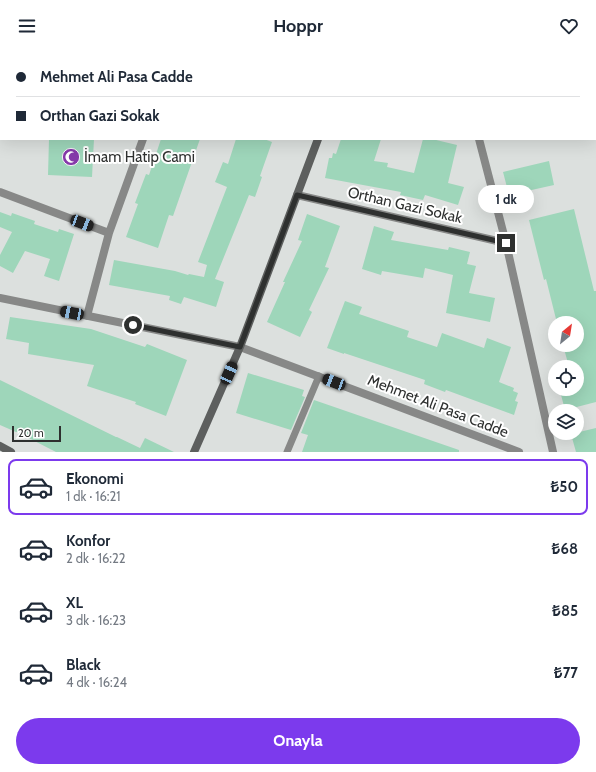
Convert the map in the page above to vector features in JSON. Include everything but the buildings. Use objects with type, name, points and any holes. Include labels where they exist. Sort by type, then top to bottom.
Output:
[{"type":"street","points":[[87,316],[109,233],[143,140]]},
{"type":"street","points":[[194,452],[240,347],[318,140]]},
{"type":"street","points":[[479,140],[506,243],[554,452]]},
{"type":"street","points":[[0,192],[109,233]]},
{"type":"street","name":"Orthan Gazi Sokak","points":[[297,195],[506,243]]},
{"type":"street","name":"Mehmet Ali Pasa Cadde","points":[[0,298],[240,347],[519,452]]},
{"type":"street","points":[[0,446],[11,452]]},
{"type":"lane","points":[[287,452],[319,376]]},
{"type":"place","name":"İmam Hatip Cami","points":[[71,157]]},
{"type":"route","points":[[133,325],[240,347],[297,195],[506,243]]}]
